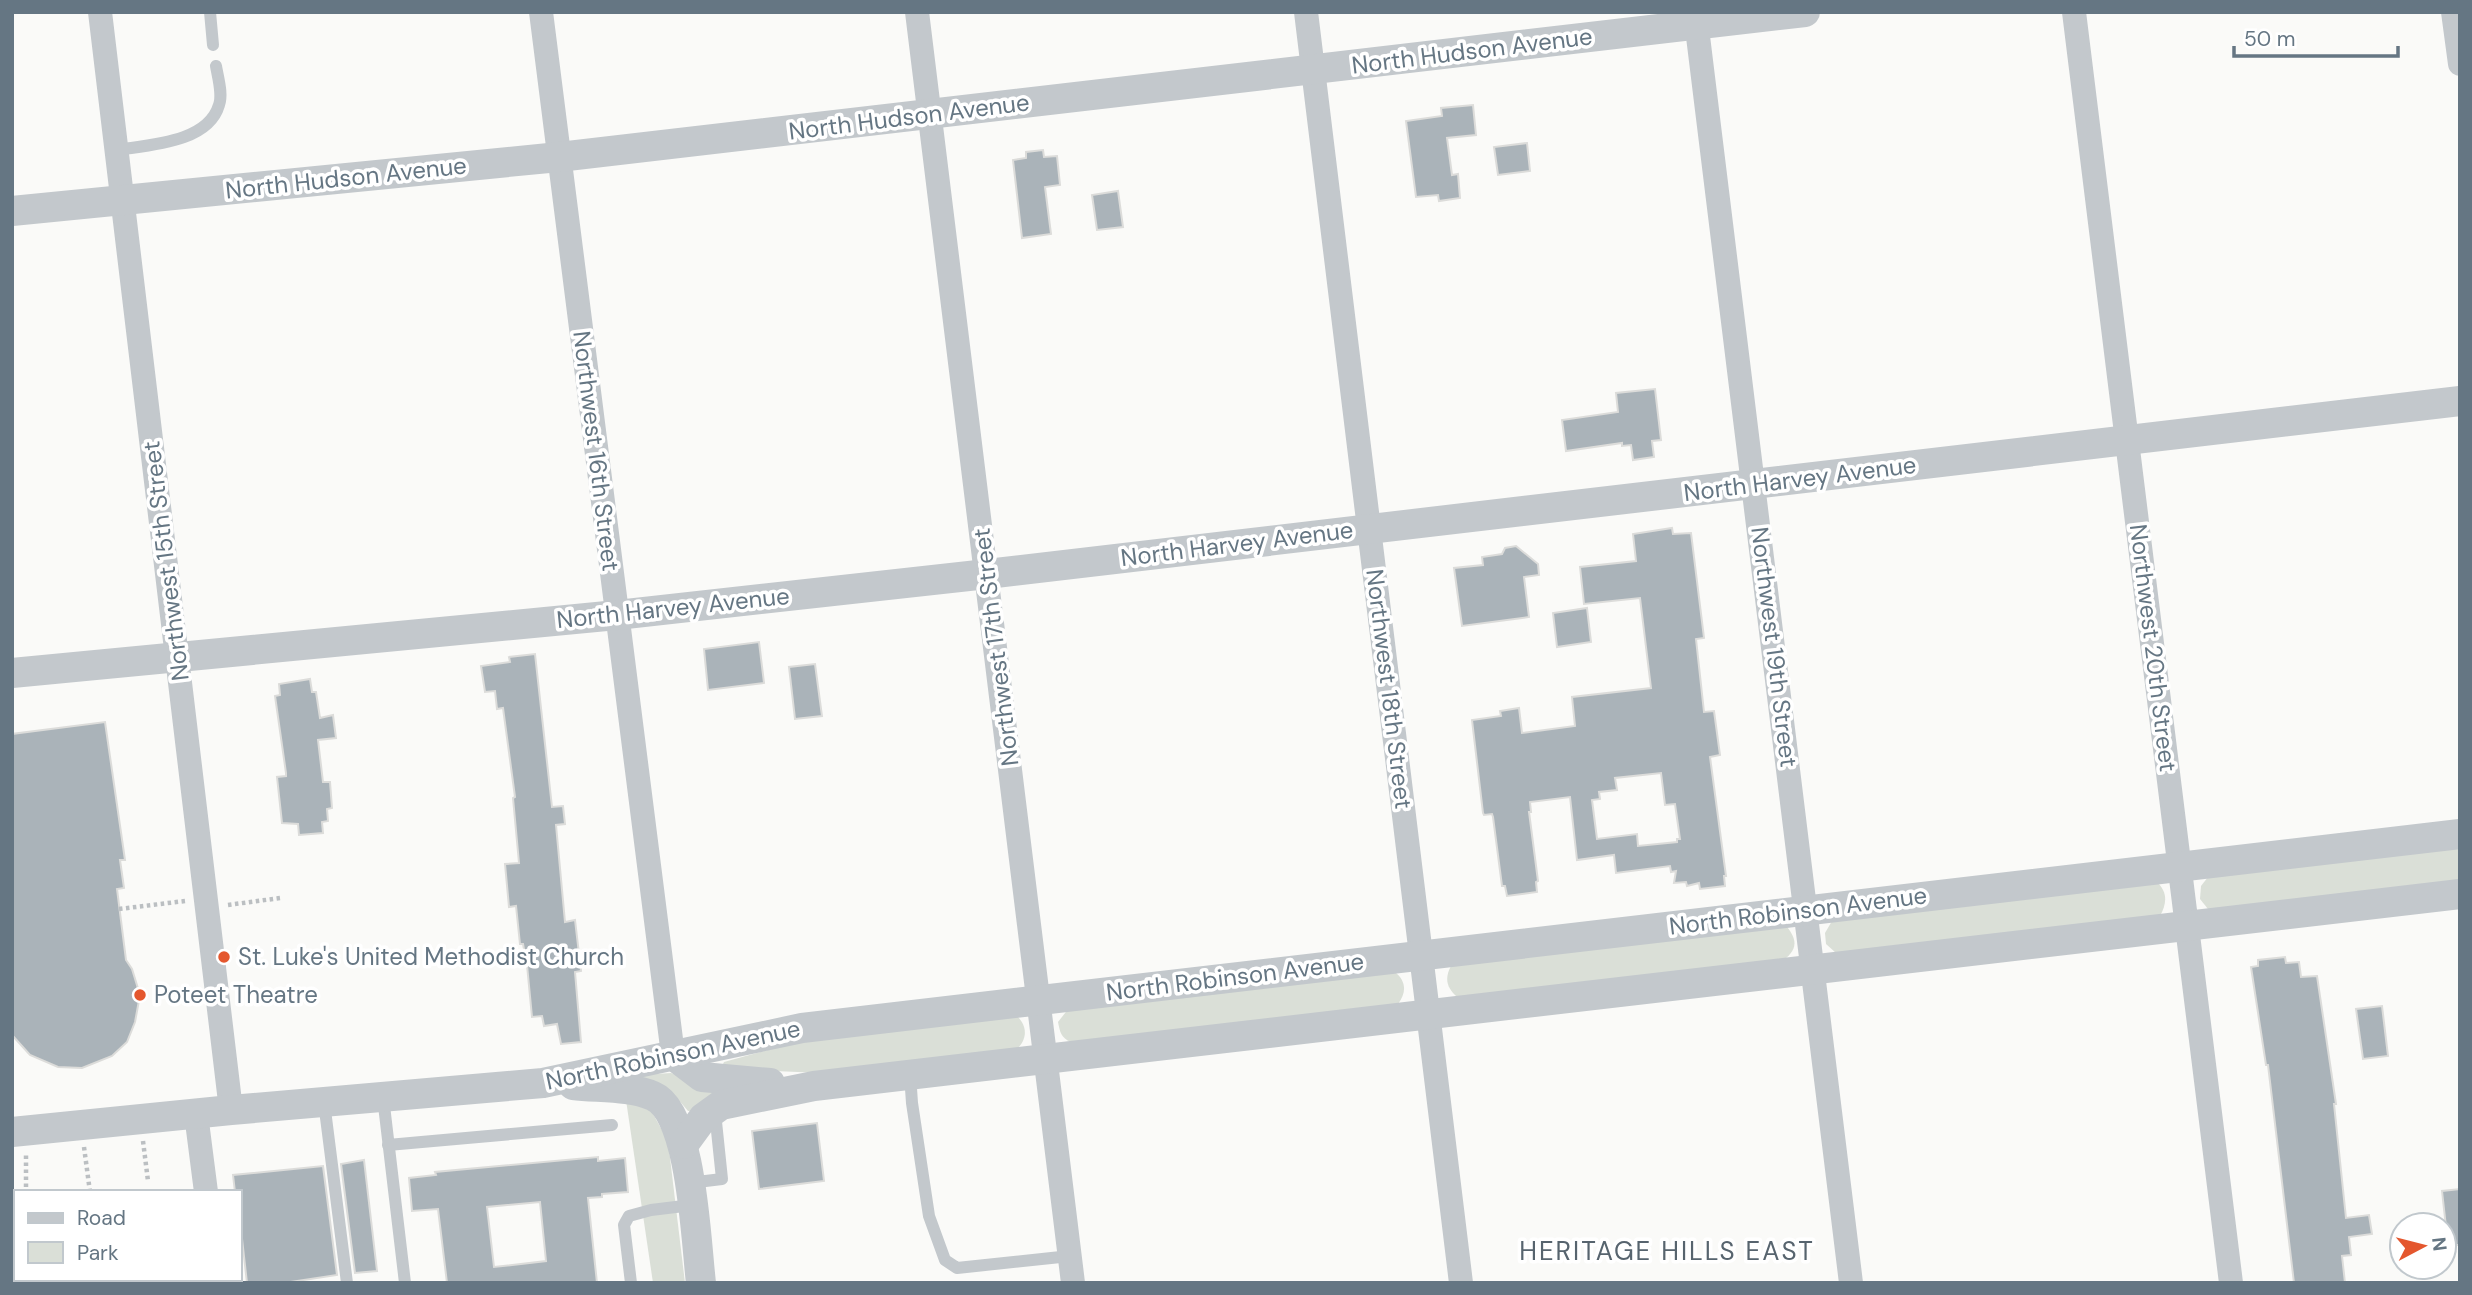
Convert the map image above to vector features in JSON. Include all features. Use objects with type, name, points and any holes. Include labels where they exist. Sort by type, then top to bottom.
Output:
[{"type":"street","name":"Northwest 15th Street","points":[[100,12],[231,1110]]},
{"type":"street","name":"Northwest 16th Street","points":[[541,12],[673,1055]]},
{"type":"street","name":"Northwest 17th Street","points":[[918,12],[1073,1283]]},
{"type":"street","name":"Northwest 18th Street","points":[[1306,12],[1461,1283]]},
{"type":"street","name":"North Hudson Avenue","points":[[12,211],[559,157],[1313,70],[1695,19],[1805,12]]},
{"type":"street","name":"Northwest 20th Street","points":[[2074,12],[2231,1283]]},
{"type":"street","points":[[2453,12],[2460,64]]},
{"type":"street","name":"Northwest 19th Street","points":[[1695,19],[1851,1283]]},
{"type":"street","name":"North Harvey Avenue","points":[[12,673],[617,615],[987,574],[2460,401]]},
{"type":"street","name":"North Robinson Avenue","points":[[19,1132],[324,1101],[543,1083],[802,1028],[2460,834]]},
{"type":"street","points":[[684,1144],[704,1118],[728,1103],[814,1086],[2460,894]]},
{"type":"street","points":[[673,1055],[690,1070],[710,1079],[814,1086]]},
{"type":"street","points":[[543,1083],[632,1090],[655,1096],[670,1110],[684,1144],[701,1283]]},
{"type":"street","points":[[196,1114],[206,1190]]},
{"type":"lane","points":[[210,12],[213,45]]},
{"type":"lane","points":[[117,150],[188,137],[206,124],[219,106],[216,66]]},
{"type":"lane","points":[[910,1074],[929,1216],[944,1260],[957,1268],[1070,1256]]},
{"type":"lane","points":[[383,1096],[405,1283]]},
{"type":"lane","points":[[324,1101],[347,1283]]},
{"type":"lane","points":[[631,1283],[624,1225],[629,1216],[651,1210],[722,1179],[715,1109]]},
{"type":"lane","points":[[388,1144],[612,1125]]},
{"type":"path","points":[[141,1120],[148,1181]]},
{"type":"path","points":[[80,1125],[90,1190]]},
{"type":"path","points":[[19,1132],[26,1187]]},
{"type":"green space","points":[[2460,845],[2460,882],[2208,909],[2200,899],[2201,886],[2208,877]]},
{"type":"green space","points":[[2156,881],[2163,889],[2165,898],[2160,916],[1836,953],[1826,944],[1825,933],[1832,921]]},
{"type":"green space","points":[[1787,927],[1794,938],[1794,947],[1780,963],[1457,997],[1448,983],[1451,966]]},
{"type":"green space","points":[[1395,972],[1404,987],[1398,1004],[1071,1042],[1065,1039],[1058,1022],[1069,1008]]},
{"type":"green space","points":[[1016,1015],[1023,1024],[1025,1033],[1015,1051],[822,1073],[725,1069],[722,1066],[724,1062],[818,1036]]},
{"type":"green space","points":[[671,1073],[720,1089],[692,1111],[688,1111],[666,1090],[652,1083],[623,1076]]},
{"type":"green space","points":[[626,1100],[647,1103],[668,1141],[685,1283],[653,1283]]},
{"type":"building","points":[[1473,105],[1476,135],[1447,138],[1452,175],[1458,174],[1460,198],[1439,201],[1438,195],[1416,197],[1406,121],[1442,116],[1441,108]]},
{"type":"building","points":[[1527,143],[1530,171],[1498,175],[1494,147]]},
{"type":"building","points":[[1043,150],[1044,157],[1057,156],[1060,185],[1045,187],[1051,234],[1022,238],[1013,160],[1026,158],[1026,152]]},
{"type":"building","points":[[1118,191],[1123,227],[1097,230],[1092,195]]},
{"type":"building","points":[[1655,389],[1661,440],[1652,441],[1654,457],[1633,460],[1631,445],[1622,446],[1622,443],[1566,451],[1562,420],[1618,412],[1616,393]]},
{"type":"building","points":[[1672,528],[1673,534],[1691,533],[1704,638],[1696,639],[1704,712],[1714,711],[1720,755],[1710,757],[1726,876],[1725,886],[1700,889],[1699,883],[1687,886],[1686,882],[1674,883],[1676,871],[1671,872],[1670,866],[1616,873],[1614,855],[1577,860],[1570,797],[1530,802],[1537,892],[1507,896],[1505,886],[1502,886],[1493,817],[1492,814],[1483,813],[1472,720],[1501,716],[1500,711],[1519,708],[1522,733],[1575,726],[1572,697],[1651,688],[1640,598],[1584,604],[1580,567],[1636,561],[1633,534]],"holes":[[[1661,773],[1665,805],[1675,804],[1680,839],[1677,839],[1677,842],[1638,846],[1637,834],[1597,839],[1592,800],[1600,799],[1599,792],[1617,790],[1615,778]]]},
{"type":"building","points":[[1516,546],[1538,564],[1539,575],[1524,577],[1529,617],[1462,626],[1454,568],[1483,565],[1482,557],[1502,554],[1505,548]]},
{"type":"building","points":[[1587,608],[1591,642],[1557,647],[1553,613]]},
{"type":"building","points":[[759,642],[764,683],[708,690],[704,649]]},
{"type":"building","points":[[535,654],[552,807],[563,806],[565,824],[556,825],[565,922],[575,920],[581,971],[575,972],[581,1042],[561,1044],[557,1024],[544,1026],[542,1016],[532,1017],[527,965],[523,944],[520,944],[516,906],[509,907],[505,864],[519,863],[515,797],[503,708],[497,709],[495,691],[485,692],[481,666],[510,662],[509,657]]},
{"type":"building","points":[[815,664],[822,716],[795,719],[789,667]]},
{"type":"building","points":[[310,679],[312,692],[316,692],[320,718],[333,715],[336,738],[318,740],[323,782],[330,782],[332,808],[327,809],[328,821],[322,822],[323,833],[299,835],[298,824],[282,823],[277,777],[286,776],[286,773],[275,696],[280,695],[279,684]]},
{"type":"building","points":[[105,722],[125,860],[120,860],[124,888],[117,889],[126,960],[132,969],[140,995],[135,1022],[127,1042],[112,1056],[82,1068],[58,1067],[30,1055],[12,1035],[12,734]]},
{"type":"building","points":[[2285,957],[2286,963],[2299,962],[2301,977],[2317,976],[2336,1104],[2346,1218],[2369,1215],[2372,1234],[2349,1237],[2351,1255],[2342,1256],[2345,1283],[2294,1283],[2268,1065],[2251,967],[2258,966],[2258,960]]},
{"type":"building","points":[[2382,1006],[2388,1056],[2363,1059],[2356,1009]]},
{"type":"building","points":[[817,1123],[824,1181],[759,1189],[752,1131]]},
{"type":"building","points":[[598,1157],[598,1161],[625,1158],[628,1192],[588,1198],[597,1283],[447,1283],[438,1209],[412,1211],[409,1178],[436,1175],[435,1172]],"holes":[[[540,1202],[546,1261],[494,1267],[487,1207]]]},
{"type":"building","points":[[364,1160],[377,1271],[355,1273],[341,1164]]},
{"type":"building","points":[[323,1166],[337,1275],[284,1283],[247,1283],[242,1239],[242,1190],[235,1190],[233,1175]]},
{"type":"building","points":[[2460,1189],[2460,1245],[2458,1211],[2444,1211],[2442,1191]]},
{"type":"place","name":"St. Luke's United Methodist Church","points":[[224,957]]},
{"type":"place","name":"Poteet Theatre","points":[[140,995]]},
{"type":"district","name":"HERITAGE HILLS EAST","points":[[1667,1251]]}]
